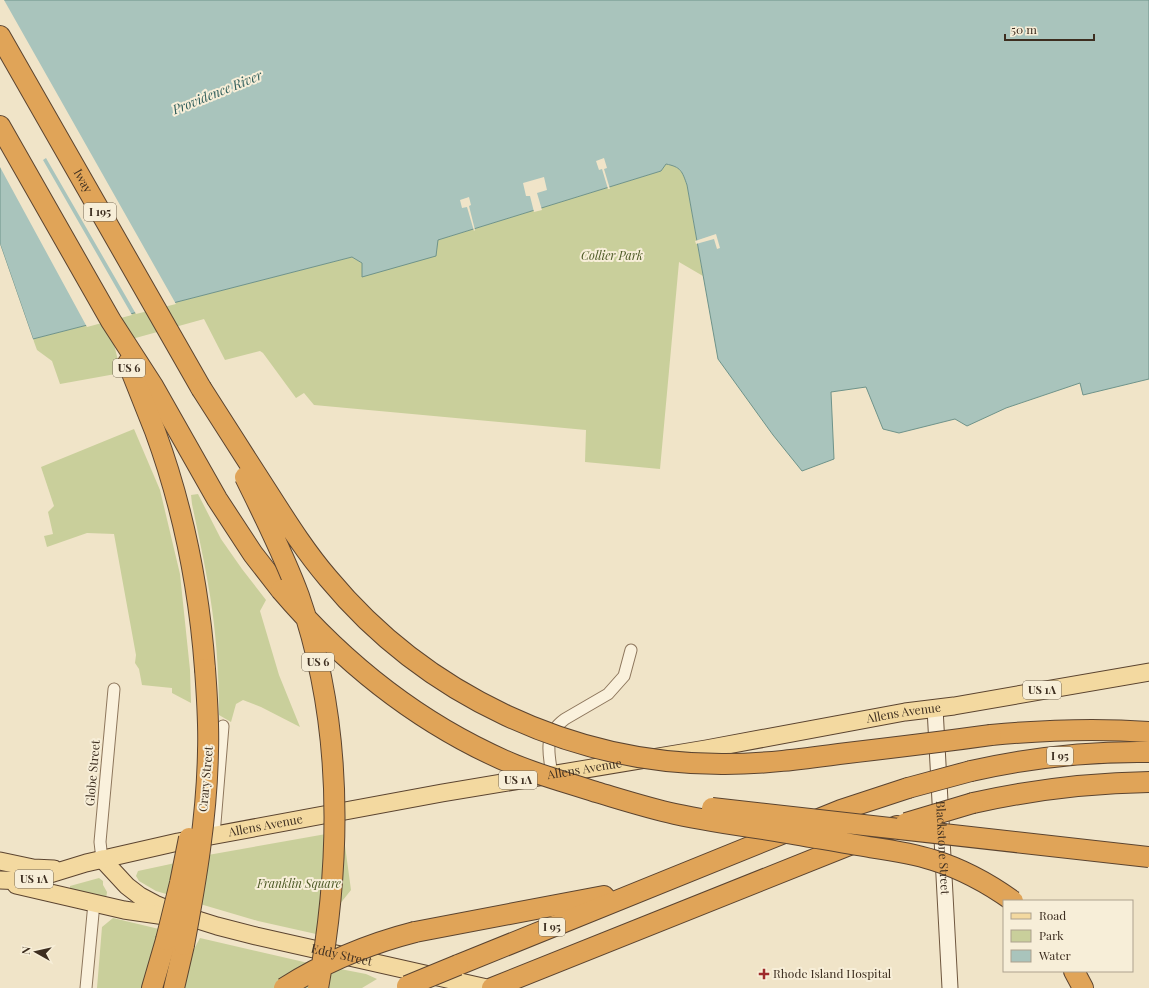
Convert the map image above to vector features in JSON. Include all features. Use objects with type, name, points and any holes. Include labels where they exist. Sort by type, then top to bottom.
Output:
[{"type":"highway","name":"Iway","points":[[0,36],[201,388]]},
{"type":"highway","name":"US 6","points":[[0,126],[111,320],[157,411],[169,473],[190,557],[198,599],[205,669],[208,730],[206,793],[199,857],[175,942],[174,988]]},
{"type":"highway","points":[[201,388],[302,545],[329,579],[358,611],[389,640],[423,667],[479,702],[518,721],[558,737],[613,752],[663,761],[706,764],[771,762],[991,735],[1062,730],[1149,732]]},
{"type":"highway","name":"US 6","points":[[201,388],[283,555],[305,616],[322,680],[331,744],[334,787],[334,831],[329,909],[318,988]]},
{"type":"highway","points":[[157,411],[253,554],[281,590],[313,626],[355,666],[388,692],[458,738],[535,773],[622,801],[678,815],[918,856],[947,865],[968,874],[988,884],[1011,900]]},
{"type":"highway","name":"I 95","points":[[405,987],[841,810],[908,788],[971,771],[1018,762],[1110,752],[1149,752]]},
{"type":"highway","points":[[492,988],[827,853],[906,823],[973,803],[1030,791],[1066,786],[1149,782]]},
{"type":"highway","points":[[597,792],[674,803],[1149,857]]},
{"type":"highway","points":[[284,988],[316,969],[384,940],[415,932],[645,889]]},
{"type":"highway","points":[[152,988],[175,942]]},
{"type":"main road","name":"Allens Avenue","points":[[0,880],[24,881],[66,868],[138,850],[442,793],[706,749],[905,712],[1149,672]]},
{"type":"main road","name":"Eddy Street","points":[[102,859],[127,886],[147,900],[172,912],[256,936],[487,988]]},
{"type":"main road","name":"US 1A","points":[[0,861],[33,868],[66,868]]},
{"type":"main road","name":"Eddy Street","points":[[0,880],[139,913],[196,920]]},
{"type":"street","points":[[552,774],[549,744],[552,732],[565,719],[608,694],[624,676],[631,650]]},
{"type":"street","name":"Globe Street","points":[[102,859],[100,842],[114,689]]},
{"type":"street","name":"Blackstone Street","points":[[935,708],[950,988]]},
{"type":"street","name":"Crary Street","points":[[214,835],[223,726]]},
{"type":"street","points":[[86,988],[94,903]]},
{"type":"green space","name":"Collier Park","points":[[665,164],[674,166],[682,171],[687,185],[703,276],[679,262],[660,469],[585,462],[586,430],[314,405],[304,393],[296,398],[260,351],[225,360],[204,319],[114,344],[121,373],[60,384],[52,361],[37,350],[33,339],[352,257],[362,263],[362,277],[438,240],[661,171]]},
{"type":"green space","points":[[134,429],[160,490],[180,574],[190,670],[191,703],[172,693],[172,688],[142,685],[139,669],[135,663],[136,655],[114,534],[87,533],[47,547],[44,536],[53,534],[48,512],[54,506],[41,467]]},
{"type":"green space","points":[[198,494],[221,539],[266,600],[260,611],[279,675],[300,727],[261,707],[243,700],[236,704],[231,722],[219,715],[219,689],[214,622],[208,582],[191,495]]},
{"type":"green space","name":"Franklin Square","points":[[343,831],[351,890],[316,934],[258,921],[156,891],[139,881],[136,876],[138,871],[208,855]]},
{"type":"green space","points":[[99,878],[103,881],[103,885],[107,892],[106,899],[70,891],[70,886]]},
{"type":"green space","points":[[113,918],[159,929],[142,988],[97,988],[102,927]]},
{"type":"green space","points":[[200,938],[304,962],[366,974],[377,979],[362,988],[184,988],[193,951]]},
{"type":"water","name":"Providence River","points":[[0,0],[1149,0],[1149,379],[1083,395],[1080,383],[1006,408],[967,426],[955,419],[899,433],[883,429],[866,387],[831,392],[834,459],[802,471],[773,435],[718,359],[687,185],[684,176],[678,168],[666,164],[661,171],[438,240],[436,256],[362,277],[362,263],[352,257],[33,339],[0,244]]},
{"type":"pier","points":[[0,0],[4,0],[176,304],[136,314],[46,158],[43,160],[132,315],[87,327],[0,167]]},
{"type":"pier","points":[[604,158],[607,168],[604,169],[610,189],[608,189],[602,169],[599,170],[596,161]]},
{"type":"pier","points":[[544,177],[547,190],[537,193],[542,210],[534,212],[530,196],[526,196],[523,183]]},
{"type":"pier","points":[[469,197],[471,205],[469,206],[474,231],[467,207],[462,208],[460,200]]},
{"type":"pier","points":[[716,234],[720,248],[717,249],[714,239],[696,244],[695,241]]},
{"type":"pier","points":[[0,244],[34,341],[31,339],[0,250]]},
{"type":"place","name":"Rhode Island Hospital","points":[[764,974]]}]
